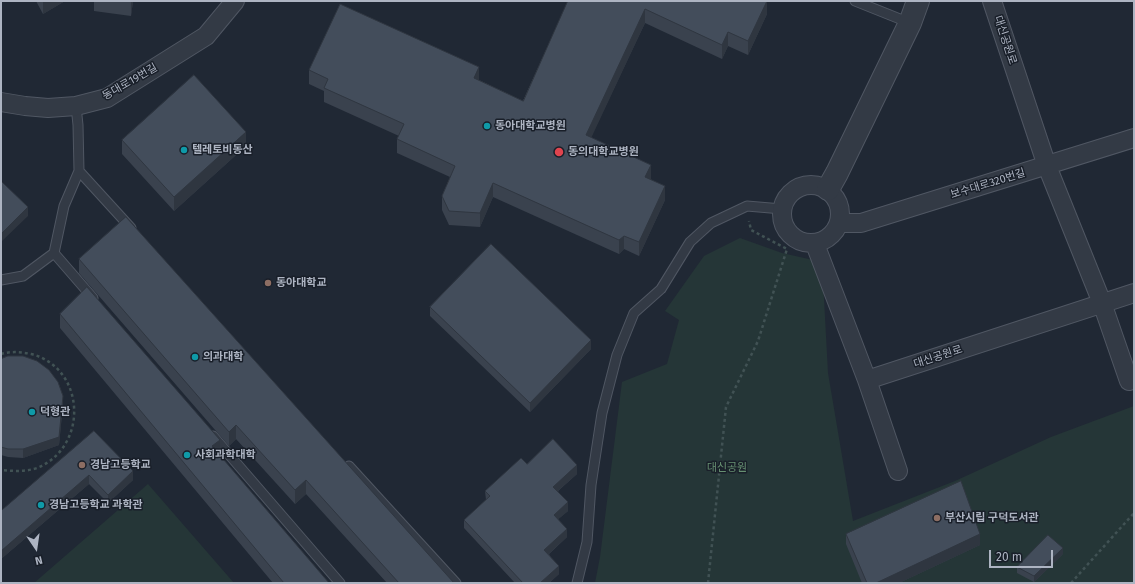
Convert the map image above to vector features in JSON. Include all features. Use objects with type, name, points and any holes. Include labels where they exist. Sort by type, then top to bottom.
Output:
[{"type":"street","name":"동대로19번길","points":[[1,102],[48,108],[76,106],[107,98],[206,36],[235,1]]},
{"type":"street","points":[[828,190],[838,173],[910,23],[918,1]]},
{"type":"street","name":"대신공원로","points":[[992,1],[1046,166],[1102,303],[1129,382]]},
{"type":"street","name":"보수대로320번길","points":[[840,223],[861,223],[1134,138]]},
{"type":"street","points":[[814,185],[828,190],[837,199],[841,210],[840,223],[830,237],[815,244],[797,241],[784,227],[782,209],[788,195],[800,187],[814,185]]},
{"type":"street","points":[[815,244],[867,380],[898,471]]},
{"type":"street","name":"대신공원로","points":[[867,380],[1134,293]]},
{"type":"lane","points":[[855,1],[910,23]]},
{"type":"lane","points":[[1,280],[23,276],[54,253],[64,206],[79,171],[76,106]]},
{"type":"lane","points":[[79,171],[138,236]]},
{"type":"lane","points":[[577,583],[587,542],[591,485],[602,413],[617,355],[634,313],[662,289],[690,242],[710,224],[747,206],[782,209]]},
{"type":"lane","points":[[54,253],[101,307]]},
{"type":"lane","points":[[205,427],[340,583]]},
{"type":"lane","points":[[343,459],[456,583]]},
{"type":"path","points":[[708,583],[726,408],[758,341],[787,249],[751,230],[747,206]]},
{"type":"path","points":[[1,354],[22,352],[38,356],[52,364],[64,376],[69,385],[75,406],[74,425],[66,443],[54,458],[37,468],[18,472],[1,470]]},
{"type":"path","points":[[1071,583],[1134,513]]},
{"type":"green space","name":"대신공원","points":[[740,238],[782,253],[822,262],[828,373],[853,521],[955,481],[1051,437],[1134,406],[1134,583],[595,583],[600,557],[622,382],[667,364],[679,320],[665,311],[704,256]]},
{"type":"green space","points":[[148,484],[234,583],[34,583]]},
{"type":"building","name":"동아대학교병원","points":[[568,1],[767,1],[748,41],[728,32],[722,45],[645,9],[586,135],[651,165],[645,177],[665,186],[639,242],[624,236],[619,240],[493,183],[480,213],[449,211],[442,196],[455,166],[397,139],[404,124],[324,88],[328,79],[309,70],[340,4],[479,67],[474,78],[523,101]]},
{"type":"building","name":"텔레토비동산","points":[[194,75],[246,132],[174,197],[122,140]]},
{"type":"building","points":[[1,181],[28,207],[1,234]]},
{"type":"building","name":"의과대학","points":[[126,217],[454,583],[399,583],[306,480],[295,490],[236,425],[229,432],[79,259]]},
{"type":"building","points":[[491,244],[591,340],[530,403],[430,307]]},
{"type":"building","points":[[87,287],[220,440],[212,446],[329,583],[284,583],[60,314]]},
{"type":"building","name":"덕형관","points":[[8,356],[23,356],[37,361],[49,370],[58,382],[63,396],[59,437],[23,449],[8,449],[1,447],[1,359]]},
{"type":"building","points":[[94,431],[133,471],[108,495],[89,475],[1,551],[1,511]]},
{"type":"building","points":[[553,439],[577,465],[553,487],[568,502],[554,515],[567,529],[544,550],[559,566],[540,583],[523,583],[464,520],[490,496],[485,491],[521,458],[527,464]]},
{"type":"building","name":"부산시립 구덕도서관","points":[[961,481],[980,534],[876,583],[867,583],[846,534]]},
{"type":"building","points":[[1048,535],[1063,548],[1034,576],[1017,567]]},
{"type":"place","name":"동아대학교병원","points":[[487,126]]},
{"type":"place","name":"텔레토비동산","points":[[184,150]]},
{"type":"place","name":"동의대학교병원","points":[[559,152]]},
{"type":"place","name":"동아대학교","points":[[268,283]]},
{"type":"place","name":"의과대학","points":[[195,357]]},
{"type":"place","name":"덕형관","points":[[32,412]]},
{"type":"place","name":"사회과학대학","points":[[187,455]]},
{"type":"place","name":"경남고등학교","points":[[82,465]]},
{"type":"place","name":"경남고등학교 과학관","points":[[41,505]]},
{"type":"place","name":"부산시립 구덕도서관","points":[[937,518]]}]
